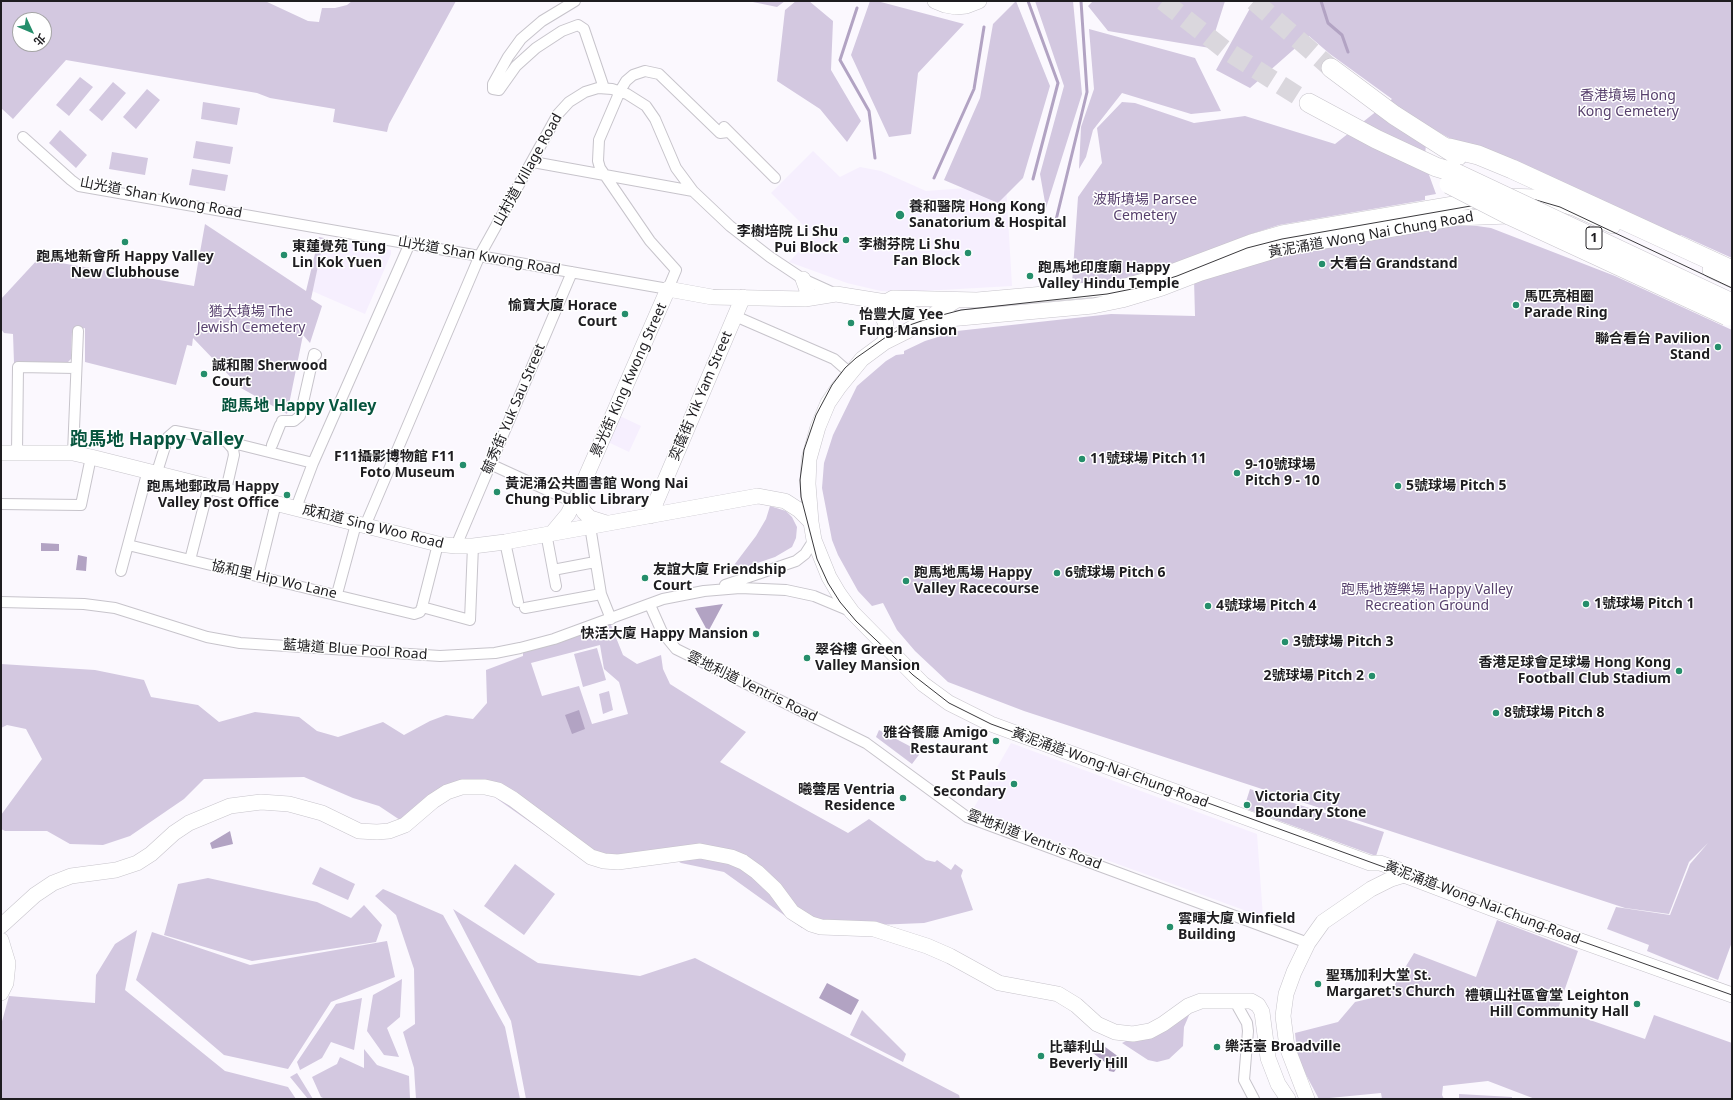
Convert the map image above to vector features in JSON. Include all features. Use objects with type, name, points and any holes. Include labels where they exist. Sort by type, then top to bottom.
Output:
[{"type":"highway","name":"1","points":[[1331,68],[1421,133],[1449,148],[1471,166],[1514,188],[1732,290]]},
{"type":"highway","points":[[1309,104],[1436,167],[1449,184],[1490,206],[1731,310]]},
{"type":"highway","points":[[1449,148],[1478,155],[1512,169],[1732,270]]},
{"type":"street","points":[[575,1],[542,20],[521,39],[508,57],[493,84],[493,89],[499,90],[516,66],[536,48],[562,31],[578,25],[584,29],[604,88]]},
{"type":"street","points":[[936,1],[945,5],[956,7],[979,1]]},
{"type":"street","points":[[668,289],[676,270],[650,242],[606,176],[598,161],[597,151],[599,140],[620,91],[626,81],[633,75],[645,71],[652,71],[659,74],[720,133],[728,132]]},
{"type":"street","points":[[680,85],[775,178]]},
{"type":"street","name":"山村道 Village Road","points":[[337,594],[361,525],[480,255],[533,162],[558,114],[569,102],[585,92],[604,88],[620,91],[640,101],[651,112],[672,160],[693,192],[750,242],[803,279],[836,294]]},
{"type":"street","name":"山光道 Shan Kwong Road","points":[[23,137],[79,186],[480,255],[712,297],[805,299],[836,294],[880,302],[892,308],[927,318]]},
{"type":"street","points":[[533,162],[693,192]]},
{"type":"street","name":"黃泥涌道 Wong Nai Chung Road","points":[[880,302],[893,298],[957,300],[1122,287],[1158,277],[1251,242],[1282,233],[1509,195],[1535,196],[1574,208],[1732,280]]},
{"type":"street","name":"黃泥涌道 Wong Nai Chung Road","points":[[927,318],[949,319],[1093,306],[1122,300],[1162,288],[1201,273],[1284,248],[1456,218],[1496,216],[1532,219],[1574,231],[1731,310]]},
{"type":"street","points":[[296,508],[313,463],[410,243]]},
{"type":"street","name":"毓秀街 Yuk Sau Street","points":[[456,546],[572,272]]},
{"type":"street","points":[[803,279],[807,290],[807,296],[805,299]]},
{"type":"street","name":"景光街 King Kwong Street","points":[[550,533],[568,514],[581,488],[668,289]]},
{"type":"street","name":"奕蔭街 Yik Yam Street","points":[[650,516],[743,297]]},
{"type":"street","name":"黃泥涌道 Wong Nai Chung Road","points":[[957,300],[885,342],[862,359],[828,403],[818,427],[809,459],[808,484],[814,540],[829,577],[838,594],[852,612],[924,684],[949,703],[984,721],[1370,863],[1397,869],[1404,875],[1525,921],[1732,993]]},
{"type":"street","points":[[880,302],[886,324],[885,342]]},
{"type":"street","points":[[735,316],[834,359],[850,373]]},
{"type":"street","points":[[73,453],[78,332]]},
{"type":"street","points":[[272,444],[281,423],[294,421],[300,416],[314,354],[316,355]]},
{"type":"street","points":[[17,452],[18,366],[76,368]]},
{"type":"street","points":[[121,571],[128,545],[153,471],[168,437],[175,431],[226,441],[230,445],[234,455],[226,490]]},
{"type":"street","points":[[230,445],[237,444],[313,463]]},
{"type":"street","name":"成和道 Sing Woo Road","points":[[1,453],[73,453],[153,471],[438,544],[456,546],[473,546],[505,542],[758,496],[785,501],[811,522]]},
{"type":"street","points":[[1,504],[80,505],[91,457]]},
{"type":"street","points":[[490,464],[573,502]]},
{"type":"street","points":[[190,560],[209,486]]},
{"type":"street","points":[[581,488],[580,503],[584,512],[590,518],[606,523]]},
{"type":"street","points":[[258,576],[276,503]]},
{"type":"street","points":[[590,526],[601,594],[611,619]]},
{"type":"street","points":[[550,533],[556,586]]},
{"type":"street","name":"藍塘道 Blue Pool Road","points":[[704,592],[796,561],[805,554],[814,540]]},
{"type":"street","points":[[505,542],[521,605],[601,594]]},
{"type":"street","points":[[421,610],[438,544]]},
{"type":"street","name":"協和里 Hip Wo Lane","points":[[128,545],[337,594],[414,614],[421,610],[470,620],[473,546]]},
{"type":"street","points":[[554,570],[595,562]]},
{"type":"street","name":"藍塘道 Blue Pool Road","points":[[1,602],[84,604],[116,608],[207,637],[240,643],[440,656],[495,653],[520,648],[554,640],[672,597],[740,588],[786,590],[814,596],[852,612]]},
{"type":"street","name":"雲地利道 Ventris Road","points":[[650,605],[662,632],[676,649],[866,743],[967,817],[1308,943]]},
{"type":"street","points":[[1,926],[45,888],[62,878],[110,871],[128,866],[144,858],[189,822],[219,809],[235,805],[265,802],[289,804],[322,813],[359,831],[377,832],[389,831],[405,825],[446,792],[462,787],[485,787],[498,790],[513,799],[584,853],[598,859],[624,861],[700,851],[731,857],[757,872],[772,886],[792,912],[811,924],[821,927],[852,927],[881,930],[950,956],[999,983],[1018,988],[1046,991],[1064,997],[1103,1027],[1127,1034],[1139,1034],[1156,1029],[1194,1004],[1209,1000],[1237,999],[1251,1001],[1260,1008],[1263,1016],[1268,1058],[1278,1084],[1288,1099]]},
{"type":"street","points":[[1370,863],[1377,873],[1379,886]]},
{"type":"street","points":[[1307,1099],[1286,1047],[1283,1016],[1286,994],[1294,972],[1308,943],[1323,922],[1379,886],[1404,875]]},
{"type":"street","points":[[1,940],[8,963],[6,983],[1,993]]},
{"type":"street","points":[[1237,999],[1238,1007],[1247,1023],[1248,1031],[1244,1080],[1254,1099]]},
{"type":"shaded area","name":"養和醫院 Hong Kong Sanatorium & Hospital","points":[[813,151],[840,177],[860,167],[881,171],[926,191],[1006,185],[1012,286],[906,292],[881,291],[847,283],[789,262],[814,236],[771,193]]},
{"type":"shaded area","points":[[324,238],[391,250],[391,254],[365,314],[312,291]]},
{"type":"shaded area","points":[[620,416],[641,426],[629,452],[608,442]]},
{"type":"shaded area","points":[[41,543],[59,544],[59,551],[41,551]]},
{"type":"shaded area","points":[[78,555],[87,557],[86,571],[76,570]]},
{"type":"shaded area","points":[[723,604],[708,632],[695,608]]},
{"type":"shaded area","points":[[579,710],[585,729],[572,734],[565,715]]},
{"type":"shaded area","points":[[1011,743],[1257,834],[1263,917],[972,811]]},
{"type":"shaded area","points":[[230,831],[233,844],[212,849],[210,843]]},
{"type":"shaded area","points":[[827,983],[859,1000],[851,1015],[819,998]]},
{"type":"shaded area","points":[[1097,1041],[1123,1060],[1114,1072],[1109,1071],[1106,1063],[1089,1050],[1092,1043]]},
{"type":"green space","points":[[3,1],[265,1],[308,21],[319,22],[322,8],[335,8],[347,5],[352,1],[456,1],[389,124],[387,132],[333,122],[335,109],[270,98],[257,93],[66,60],[13,119],[1,108],[1,4]]},
{"type":"green space","points":[[748,1],[785,1],[777,7]]},
{"type":"green space","points":[[796,1],[809,1],[833,21],[831,70],[861,121],[847,142],[820,109],[777,81],[785,10]]},
{"type":"green space","points":[[870,1],[877,1],[964,24],[918,73],[911,134],[889,137],[851,55]]},
{"type":"green space","points":[[1016,1],[1050,86],[1023,178],[998,203],[944,180],[980,98],[993,24]]},
{"type":"green space","points":[[1035,1],[1073,1],[1082,94],[1046,208],[1040,174],[1064,86]]},
{"type":"green space","points":[[1093,1],[1225,1],[1210,48],[1108,31],[1088,6]]},
{"type":"green space","name":"香港墳場 Hong Kong Cemetery","points":[[1254,1],[1732,1],[1732,258],[1681,235],[1666,235],[1451,139],[1433,129],[1426,145],[1425,155],[1428,172],[1436,194],[1425,196],[1425,200],[1279,225],[1248,235],[1153,272],[1114,281],[1072,284],[1078,197],[1102,163],[1097,128],[1122,102],[1135,103],[1194,123],[1245,116],[1335,144],[1392,99],[1330,54],[1309,36],[1250,88],[1216,70]]},
{"type":"green space","points":[[1089,29],[1195,58],[1221,111],[1191,114],[1122,93],[1093,130],[1086,157],[1079,169],[1081,127],[1094,89]]},
{"type":"green space","points":[[80,77],[93,87],[69,116],[56,105]]},
{"type":"green space","points":[[113,82],[126,93],[102,121],[89,110]]},
{"type":"green space","points":[[147,89],[160,100],[136,129],[123,117]]},
{"type":"green space","points":[[203,102],[240,108],[237,125],[201,119]]},
{"type":"green space","points":[[60,130],[87,155],[76,168],[49,143]]},
{"type":"green space","points":[[196,141],[233,147],[230,164],[193,158]]},
{"type":"green space","points":[[112,152],[148,158],[145,175],[109,169]]},
{"type":"green space","points":[[192,169],[228,175],[225,191],[189,185]]},
{"type":"green space","name":"猶太墳場 The Jewish Cemetery","points":[[205,224],[306,291],[319,237],[324,238],[311,299],[322,306],[310,343],[303,335],[287,414],[241,388],[193,338],[192,346],[187,345],[176,385],[85,362],[85,328],[72,332],[71,359],[67,363],[14,363],[13,334],[4,333],[1,329],[1,299],[38,259],[194,286]]},
{"type":"green space","name":"跑馬地遊樂場 Happy Valley Recreation Ground","points":[[1449,226],[1477,226],[1491,228],[1615,276],[1732,330],[1732,942],[1718,980],[1647,951],[1649,945],[1607,929],[1616,907],[1670,915],[1690,864],[1708,843],[1689,862],[1669,914],[1625,908],[1024,711],[948,682],[915,651],[897,630],[883,603],[872,606],[858,591],[838,555],[832,540],[822,488],[824,463],[833,435],[857,386],[886,361],[896,355],[904,354],[904,351],[925,341],[957,331],[1111,314],[1195,316],[1194,279],[1279,254]]},
{"type":"green space","points":[[770,506],[786,511],[792,517],[797,527],[796,538],[792,547],[775,557],[728,573],[756,536],[766,519]]},
{"type":"green space","points":[[609,620],[623,655],[637,664],[661,655],[663,669],[670,684],[746,732],[720,762],[848,833],[869,819],[926,860],[935,862],[937,860],[951,870],[955,864],[963,870],[961,876],[973,910],[924,923],[802,928],[724,872],[681,863],[668,856],[574,853],[483,789],[435,801],[409,826],[379,806],[353,798],[304,777],[204,779],[184,799],[130,836],[103,845],[70,844],[47,831],[5,831],[1,829],[1,815],[42,759],[26,729],[7,725],[1,728],[1,664],[95,670],[144,680],[151,697],[198,705],[219,722],[255,712],[299,717],[317,731],[338,737],[383,722],[404,735],[430,721],[446,715],[473,719],[487,703],[486,670],[523,656],[523,649]],"holes":[[[600,645],[604,669],[619,682],[628,714],[592,724],[579,686],[542,696],[531,663]]]},
{"type":"green space","points":[[597,648],[606,680],[583,687],[574,654]]},
{"type":"green space","points":[[609,691],[613,710],[603,714],[599,694]]},
{"type":"green space","points":[[879,730],[921,752],[912,764],[876,737]]},
{"type":"green space","points":[[1250,789],[1384,832],[1376,856],[1244,808]]},
{"type":"green space","points":[[515,864],[555,894],[524,935],[484,906]]},
{"type":"green space","points":[[320,867],[355,884],[348,900],[312,884]]},
{"type":"green space","points":[[208,878],[317,902],[351,918],[364,905],[382,925],[376,942],[252,961],[164,935],[178,884]]},
{"type":"green space","points":[[383,889],[443,915],[505,1027],[520,1099],[416,1099],[414,1068],[403,1032],[415,1024],[414,969],[396,915],[375,896]]},
{"type":"green space","points":[[453,909],[538,963],[640,976],[695,958],[959,1095],[960,1099],[526,1099],[511,1021]]},
{"type":"green space","points":[[1497,920],[1578,951],[1558,1009],[1645,1039],[1654,1015],[1732,1043],[1732,1099],[1535,1099],[1488,1081],[1443,1086],[1442,1095],[1444,1099],[1382,1099],[1381,1093],[1319,1099],[1298,1060],[1295,1033],[1338,1022],[1355,1002],[1389,994],[1414,953],[1476,977]]},
{"type":"green space","points":[[137,930],[125,990],[225,1071],[288,1087],[296,1099],[1,1099],[1,1025],[9,996],[95,1003],[96,975],[115,944]]},
{"type":"green space","points":[[152,932],[250,965],[387,941],[395,977],[331,1002],[288,1069],[224,1055],[136,980]]},
{"type":"green space","points":[[402,979],[400,1017],[387,1028],[399,1057],[384,1055],[367,1031],[373,995]]},
{"type":"green space","points":[[362,998],[354,1050],[331,1042],[322,1058],[300,1070],[297,1062],[336,1004]]},
{"type":"green space","points":[[862,1010],[906,1054],[903,1062],[850,1035]]},
{"type":"green space","points":[[1190,1013],[1184,1027],[1183,1046],[1169,1059],[1157,1062],[1148,1060],[1122,1043],[1126,1041],[1137,1041]]},
{"type":"green space","points":[[364,1049],[377,1065],[409,1076],[410,1099],[325,1099],[321,1097],[312,1077],[337,1064],[340,1057],[364,1068]]},
{"type":"green space","points":[[297,1073],[313,1099],[308,1099],[290,1077]]},
{"type":"green space","points":[[1459,1094],[1512,1097],[1512,1099],[1459,1099]]},
{"type":"waterway","points":[[1028,1],[1058,83],[1033,179]]},
{"type":"waterway","points":[[1056,220],[1087,92],[1081,1]]},
{"type":"waterway","points":[[1321,1],[1328,23],[1342,35],[1348,52]]},
{"type":"waterway","points":[[857,8],[840,60],[869,111],[875,158]]},
{"type":"waterway","points":[[934,178],[974,89],[984,27]]},
{"type":"tunnel","points":[[1163,1],[1224,49],[1309,103]]},
{"type":"tunnel","points":[[1254,1],[1331,68]]},
{"type":"tram line","points":[[1732,288],[1560,207],[1536,200],[1505,200],[1282,239],[1247,248],[1177,276],[1142,287],[1107,294],[961,310],[904,327],[886,337],[856,358],[845,368],[832,385],[816,415],[804,450],[800,480],[801,497],[817,559],[828,583],[840,602],[856,621],[913,675],[949,703],[991,724],[1414,878],[1525,921],[1732,995]]},
{"type":"place","name":"養和醫院 Hong Kong Sanatorium & Hospital","points":[[900,215]]},
{"type":"place","name":"李樹培院 Li Shu Pui Block","points":[[846,240]]},
{"type":"place","name":"跑馬地新會所 Happy Valley New Clubhouse","points":[[125,242]]},
{"type":"place","name":"李樹芬院 Li Shu Fan Block","points":[[968,253]]},
{"type":"place","name":"東蓮覺苑 Tung Lin Kok Yuen","points":[[284,255]]},
{"type":"place","name":"大看台 Grandstand","points":[[1322,264]]},
{"type":"place","name":"跑馬地印度廟 Happy Valley Hindu Temple","points":[[1030,276]]},
{"type":"place","name":"馬匹亮相圈 Parade Ring","points":[[1516,305]]},
{"type":"place","name":"愉寶大廈 Horace Court","points":[[625,314]]},
{"type":"place","name":"怡豐大廈 Yee Fung Mansion","points":[[851,323]]},
{"type":"place","name":"聯合看台 Pavilion Stand","points":[[1718,347]]},
{"type":"place","name":"誠和閣 Sherwood Court","points":[[204,374]]},
{"type":"place","name":"11號球場 Pitch 11","points":[[1082,459]]},
{"type":"place","name":"F11攝影博物館 F11 Foto Museum","points":[[463,465]]},
{"type":"place","name":"9-10號球場 Pitch 9 - 10","points":[[1237,473]]},
{"type":"place","name":"5號球場 Pitch 5","points":[[1398,486]]},
{"type":"place","name":"黃泥涌公共圖書館 Wong Nai Chung Public Library","points":[[497,492]]},
{"type":"place","name":"跑馬地郵政局 Happy Valley Post Office","points":[[287,495]]},
{"type":"place","name":"6號球場 Pitch 6","points":[[1057,573]]},
{"type":"place","name":"友誼大廈 Friendship Court","points":[[645,578]]},
{"type":"place","name":"跑馬地馬場 Happy Valley Racecourse","points":[[906,581]]},
{"type":"place","name":"1號球場 Pitch 1","points":[[1586,604]]},
{"type":"place","name":"4號球場 Pitch 4","points":[[1208,606]]},
{"type":"place","name":"快活大廈 Happy Mansion","points":[[756,634]]},
{"type":"place","name":"3號球場 Pitch 3","points":[[1285,642]]},
{"type":"place","name":"翠谷樓 Green Valley Mansion","points":[[807,658]]},
{"type":"place","name":"香港足球會足球場 Hong Kong Football Club Stadium","points":[[1679,671]]},
{"type":"place","name":"2號球場 Pitch 2","points":[[1372,676]]},
{"type":"place","name":"8號球場 Pitch 8","points":[[1496,713]]},
{"type":"place","name":"雅谷餐廳 Amigo Restaurant","points":[[996,741]]},
{"type":"place","name":"St Pauls Secondary","points":[[1014,784]]},
{"type":"place","name":"曦蕓居 Ventria Residence","points":[[903,798]]},
{"type":"place","name":"Victoria City Boundary Stone","points":[[1247,805]]},
{"type":"place","name":"雲暉大廈 Winfield Building","points":[[1170,927]]},
{"type":"place","name":"聖瑪加利大堂 St. Margaret's Church","points":[[1318,984]]},
{"type":"place","name":"禮頓山社區會堂 Leighton Hill Community Hall","points":[[1637,1004]]},
{"type":"place","name":"樂活臺 Broadville","points":[[1217,1047]]},
{"type":"place","name":"比華利山 Beverly Hill","points":[[1041,1056]]},
{"type":"district","name":"跑馬地 Happy Valley","points":[[299,406]]},
{"type":"district","name":"跑馬地 Happy Valley","points":[[157,440]]},
{"type":"park label","name":"波斯墳場 Parsee Cemetery","points":[[1145,208]]}]
